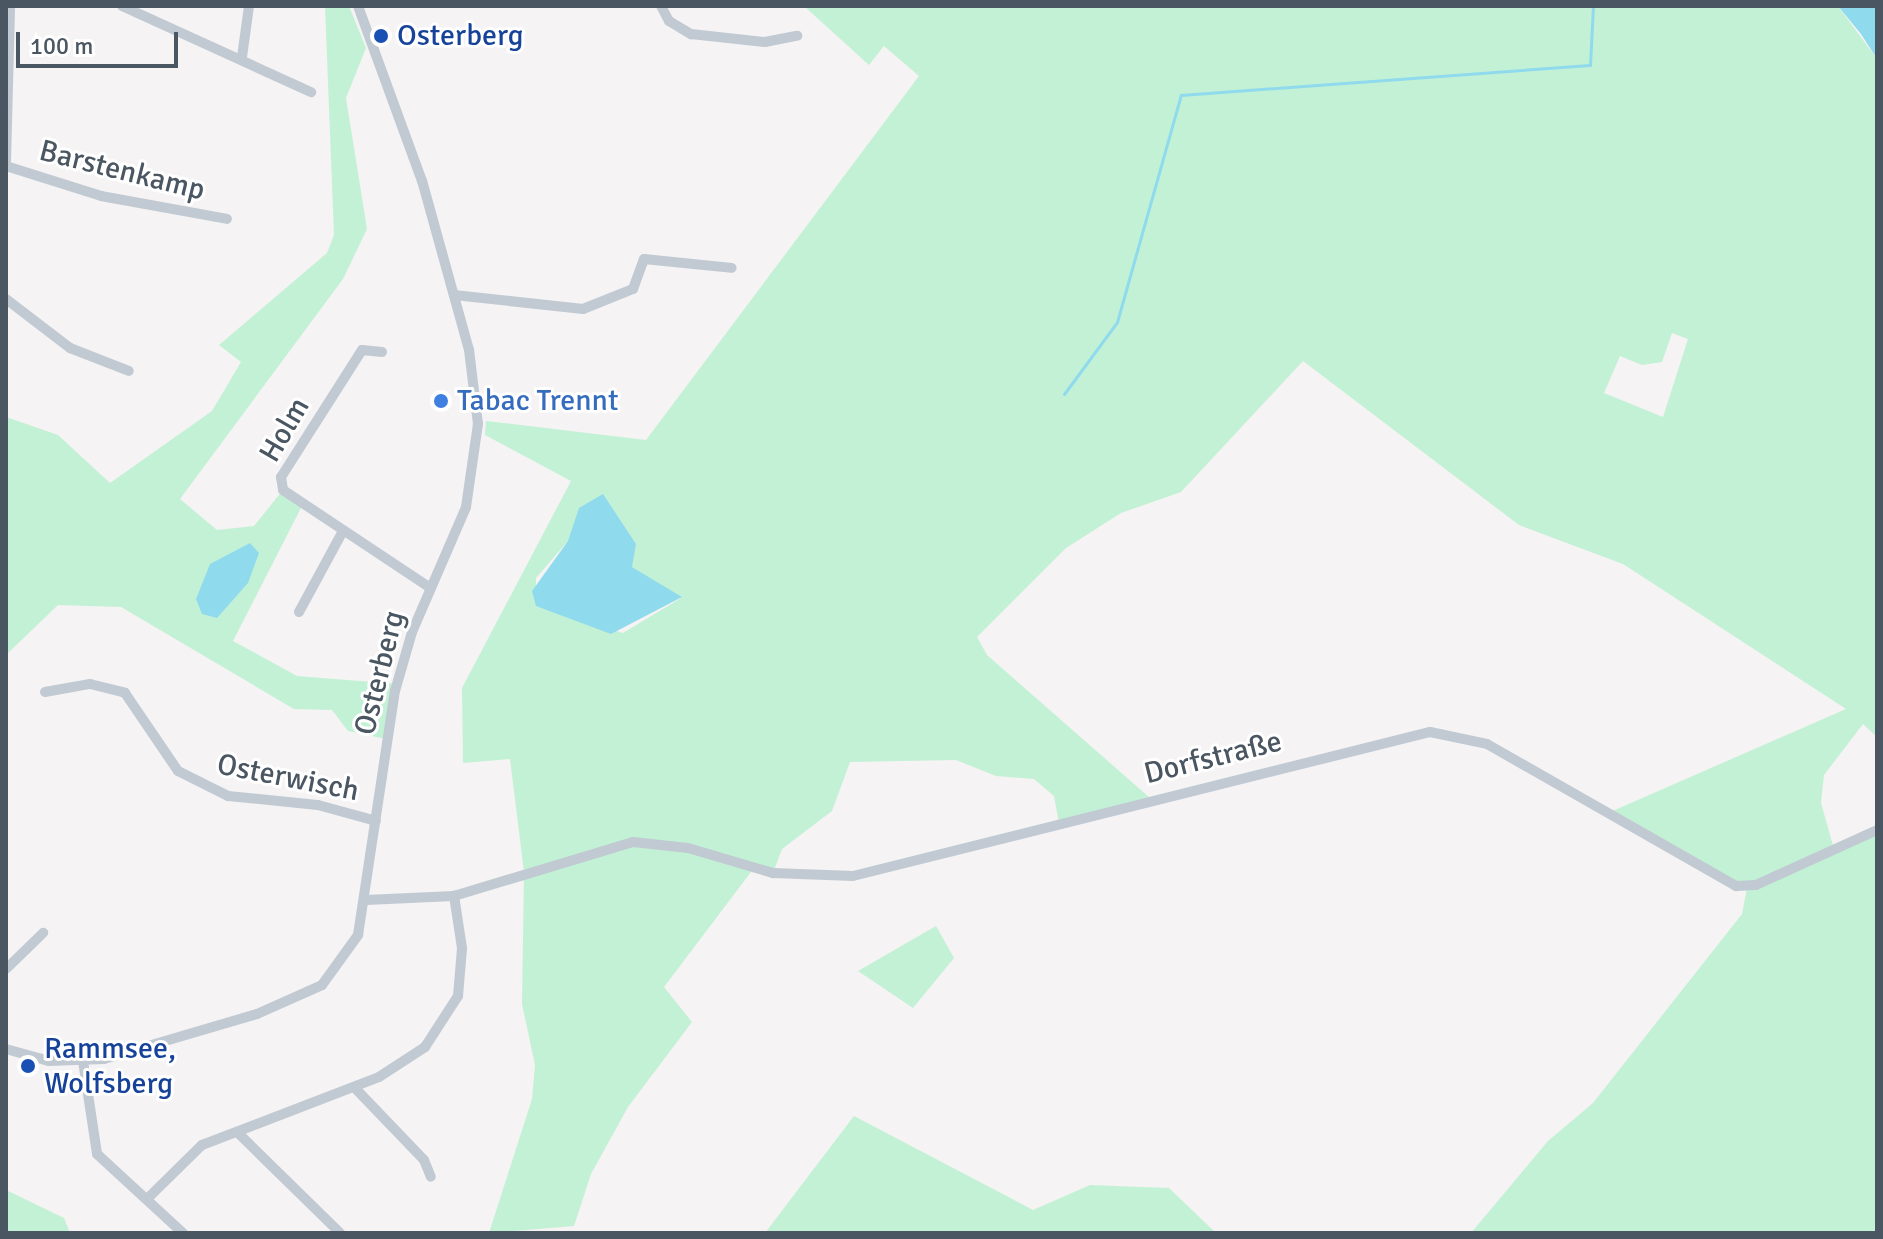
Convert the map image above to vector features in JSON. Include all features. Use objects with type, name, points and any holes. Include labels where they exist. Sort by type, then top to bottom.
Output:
[{"type":"street","name":"Barstenkamp","points":[[10,6],[6,164],[101,196],[227,219]]},
{"type":"street","points":[[122,6],[242,57],[311,92]]},
{"type":"street","points":[[242,57],[249,6]]},
{"type":"street","name":"Osterberg","points":[[83,1061],[305,995],[348,953],[366,900],[395,691],[429,587],[466,507],[476,455],[475,388],[454,295],[404,122],[358,6]]},
{"type":"street","points":[[661,6],[669,21],[691,34],[765,42],[797,36]]},
{"type":"street","points":[[454,295],[583,309],[633,289],[644,259],[732,268]]},
{"type":"street","points":[[6,299],[70,348],[129,371]]},
{"type":"street","name":"Holm","points":[[382,352],[362,350],[281,477],[289,496],[429,587]]},
{"type":"street","points":[[299,612],[343,531]]},
{"type":"street","name":"Osterwisch","points":[[45,692],[90,684],[125,693],[178,771],[228,796],[318,805],[376,821]]},
{"type":"street","name":"Dorfstraße","points":[[366,900],[454,896],[524,872],[633,842],[688,848],[773,873],[853,876],[1430,732],[1487,744],[1736,886],[1756,885],[1877,830]]},
{"type":"street","points":[[149,1197],[192,1150],[354,1087],[404,1062],[451,1013],[462,973],[454,896]]},
{"type":"street","points":[[6,969],[43,933]]},
{"type":"street","points":[[6,1049],[83,1061],[97,1154],[149,1197],[183,1233]]},
{"type":"street","points":[[354,1087],[424,1160],[431,1177]]},
{"type":"street","points":[[237,1132],[340,1233]]},
{"type":"green space","points":[[325,6],[349,6],[366,48],[346,98],[367,229],[343,279],[180,499],[217,530],[254,526],[283,490],[303,504],[233,641],[297,676],[397,684],[386,739],[348,731],[332,710],[294,709],[121,607],[58,605],[6,655],[6,417],[58,435],[110,483],[212,411],[241,362],[219,345],[327,253],[334,235]]},
{"type":"green space","points":[[804,6],[1838,6],[1877,59],[1877,737],[1863,724],[1824,775],[1821,803],[1834,849],[1877,830],[1877,1233],[1471,1233],[1548,1141],[1593,1103],[1742,914],[1747,888],[1608,813],[1846,709],[1623,564],[1519,525],[1303,361],[1181,492],[1121,513],[1066,548],[977,637],[987,655],[1150,798],[1059,823],[1054,796],[1034,779],[996,776],[956,760],[850,762],[832,811],[782,849],[773,873],[754,868],[664,987],[692,1022],[628,1107],[591,1174],[574,1226],[489,1233],[532,1099],[535,1065],[522,1004],[524,872],[510,759],[463,763],[462,688],[571,481],[485,435],[486,421],[646,440],[919,76],[884,46],[869,65]],"holes":[[[1672,333],[1688,339],[1663,417],[1604,393],[1620,356],[1642,365],[1662,362]],[[568,541],[632,567],[681,598],[623,633],[536,606],[536,578]]]},
{"type":"green space","points":[[936,926],[954,958],[913,1008],[858,971]]},
{"type":"green space","points":[[854,1116],[1033,1210],[1090,1185],[1169,1188],[1216,1233],[765,1233]]},
{"type":"green space","points":[[6,1190],[64,1218],[70,1233],[6,1233]]},
{"type":"water","points":[[1838,6],[1877,6],[1877,59],[1861,34]]},
{"type":"water","points":[[603,494],[636,544],[632,567],[682,597],[611,634],[536,606],[532,591],[568,541],[579,508]]},
{"type":"water","points":[[250,543],[259,553],[248,583],[217,618],[202,614],[196,599],[210,564]]},
{"type":"waterway","points":[[1064,394],[1117,322],[1181,95],[1590,65],[1593,6]]},
{"type":"place","name":"Osterberg","points":[[381,36]]},
{"type":"place","name":"Tabac Trennt","points":[[441,401]]},
{"type":"place","name":"Rammsee, Wolfsberg","points":[[28,1066]]}]
